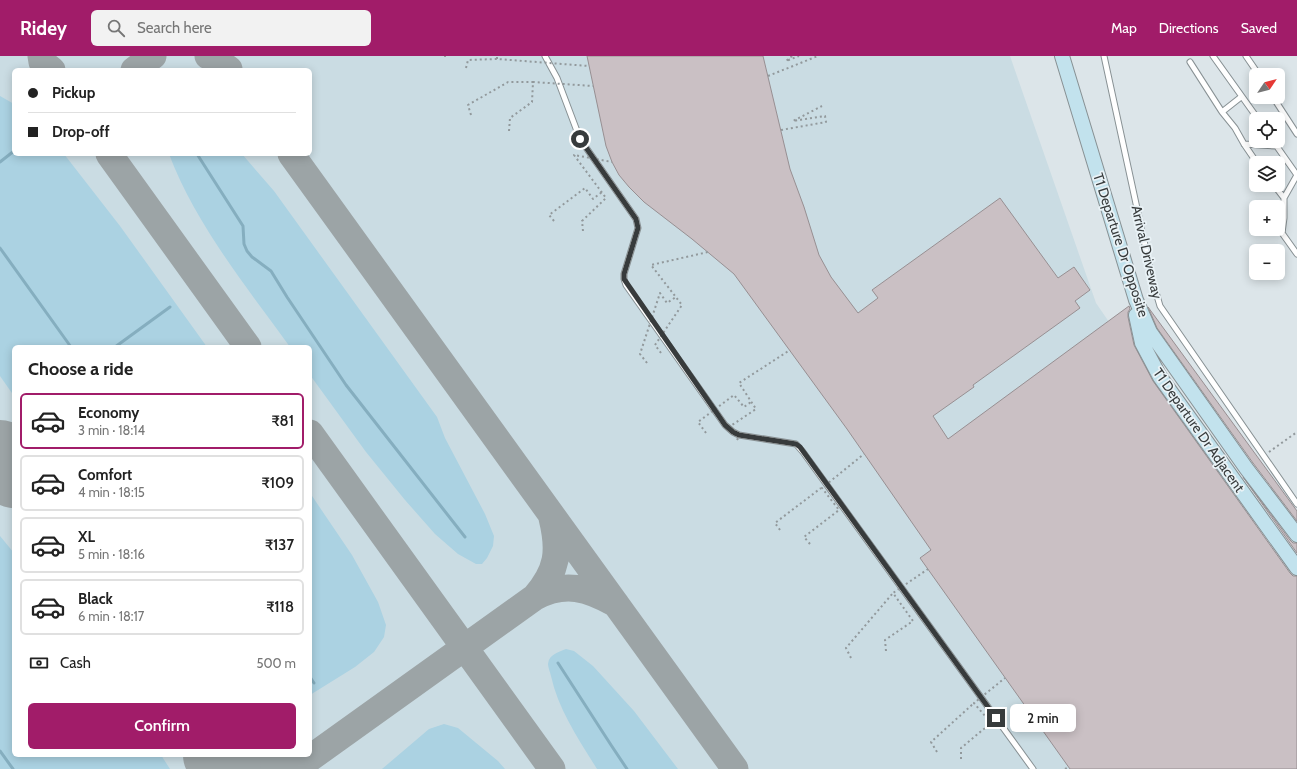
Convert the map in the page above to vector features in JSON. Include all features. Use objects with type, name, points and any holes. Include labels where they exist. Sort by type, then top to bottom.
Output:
[{"type":"street","name":"T1 Departure Dr Opposite","points":[[1062,56],[1130,279],[1140,310],[1150,332],[1246,468],[1297,535]]},
{"type":"street","name":"T1 Departure Dr Adjacent","points":[[1130,279],[1142,344],[1160,377],[1297,568]]},
{"type":"lane","points":[[545,56],[557,78],[580,139],[636,219],[638,228],[624,274],[626,285],[725,425],[739,435],[796,444],[804,452],[1033,769]]},
{"type":"lane","name":"Arrival Driveway","points":[[1104,56],[1153,282],[1160,306],[1297,504]]},
{"type":"lane","points":[[1213,56],[1253,112]]},
{"type":"lane","points":[[1246,56],[1254,68]]},
{"type":"lane","points":[[1190,62],[1252,156]]},
{"type":"lane","points":[[1222,112],[1241,97]]},
{"type":"lane","points":[[1278,104],[1297,134]]},
{"type":"lane","points":[[1244,144],[1249,144]]},
{"type":"lane","points":[[1278,148],[1297,175],[1284,198],[1282,232],[1297,254]]},
{"type":"lane","points":[[1279,192],[1284,198]]},
{"type":"path","points":[[792,56],[786,62],[799,56]]},
{"type":"path","points":[[768,76],[818,56]]},
{"type":"path","points":[[466,68],[468,60],[497,57],[589,66]]},
{"type":"path","points":[[471,115],[468,105],[508,82],[593,86]]},
{"type":"path","points":[[509,131],[510,118],[532,102],[533,82]]},
{"type":"path","points":[[781,130],[826,122],[825,116],[793,121],[822,106]]},
{"type":"path","points":[[583,231],[582,221],[606,198],[574,155],[612,162]]},
{"type":"path","points":[[554,221],[549,215],[585,188],[593,199],[602,192]]},
{"type":"path","points":[[661,353],[655,344],[682,305],[651,266],[708,252]]},
{"type":"path","points":[[647,363],[640,354],[660,293],[667,303],[676,297]]},
{"type":"path","points":[[738,440],[729,427],[756,409],[739,383],[790,350]]},
{"type":"path","points":[[706,434],[698,422],[734,395],[744,407],[751,402]]},
{"type":"path","points":[[1263,456],[1297,432]]},
{"type":"path","points":[[780,530],[775,523],[864,454]]},
{"type":"path","points":[[810,544],[804,537],[839,510],[822,488]]},
{"type":"path","points":[[851,658],[846,648],[893,593],[928,569]]},
{"type":"path","points":[[886,652],[885,640],[913,621],[893,593]]},
{"type":"path","points":[[937,752],[930,742],[1005,678]]},
{"type":"path","points":[[961,759],[961,748],[991,724],[974,703]]},
{"type":"path","points":[[1065,769],[1069,767]]},
{"type":"shaded area","points":[[0,56],[1010,56],[1096,303],[1297,596],[1297,769],[0,769]]},
{"type":"shaded area","points":[[0,96],[12,103],[12,156],[66,156],[120,226],[206,345],[12,345],[12,393],[0,376]]},
{"type":"shaded area","points":[[170,156],[244,156],[274,191],[437,417],[445,438],[485,514],[494,536],[493,546],[482,564],[476,564],[458,554],[435,534],[366,452],[312,378],[312,345],[289,345],[223,254],[193,206]]},
{"type":"shaded area","points":[[312,496],[352,555],[378,602],[386,625],[384,637],[374,652],[355,667],[312,694]]},
{"type":"shaded area","points":[[0,536],[12,551],[12,757],[162,757],[170,769],[0,769]]},
{"type":"shaded area","points":[[566,649],[574,651],[593,666],[634,711],[678,769],[597,769],[576,736],[554,688],[548,664],[552,656]]},
{"type":"shaded area","points":[[444,724],[458,728],[498,761],[505,769],[382,769],[429,729]]},
{"type":"building","points":[[587,56],[763,56],[790,169],[819,255],[831,277],[858,313],[878,298],[872,290],[1000,198],[1058,278],[1074,267],[1090,290],[1075,301],[1080,308],[973,385],[974,387],[933,416],[948,439],[1129,306],[1130,309],[1128,312],[1128,317],[1134,345],[1153,381],[1290,573],[1293,576],[1297,576],[1297,769],[1070,769],[920,558],[931,550],[847,429],[734,274],[644,202],[619,175],[606,146]]},
{"type":"building","points":[[1148,307],[1297,511],[1297,521],[1253,463],[1157,328]]},
{"type":"building","points":[[1243,477],[1290,540],[1293,543],[1297,543],[1297,553]]},
{"type":"waterway","points":[[0,162],[12,153]]},
{"type":"waterway","points":[[198,156],[243,226],[244,244],[247,251],[252,257],[271,271],[346,385],[465,537]]},
{"type":"waterway","points":[[0,248],[70,345]]},
{"type":"waterway","points":[[118,345],[170,307]]},
{"type":"waterway","points":[[558,663],[627,769]]},
{"type":"waterway","points":[[0,751],[13,769]]},
{"type":"taxiway","points":[[41,56],[42,62],[50,68]]},
{"type":"taxiway","points":[[137,68],[153,56]]},
{"type":"taxiway","points":[[208,56],[228,68]]},
{"type":"taxiway","points":[[110,156],[247,345]]},
{"type":"taxiway","points":[[292,156],[735,769]]},
{"type":"taxiway","points":[[312,436],[552,769]]},
{"type":"taxiway","points":[[535,597],[543,587],[553,569],[555,560],[556,540],[552,518]]},
{"type":"taxiway","points":[[312,757],[535,597],[556,589],[576,588],[596,594],[616,604]]},
{"type":"taxiway","points":[[235,757],[245,762],[261,765],[309,759]]},
{"type":"taxiway","points":[[295,769],[312,757]]},
{"type":"runway","points":[[0,454],[12,471]]},
{"type":"runway","points":[[218,757],[227,769]]},
{"type":"route","points":[[580,139],[636,219],[638,228],[624,274],[626,285],[725,425],[739,435],[796,444],[800,447],[996,718]]}]
